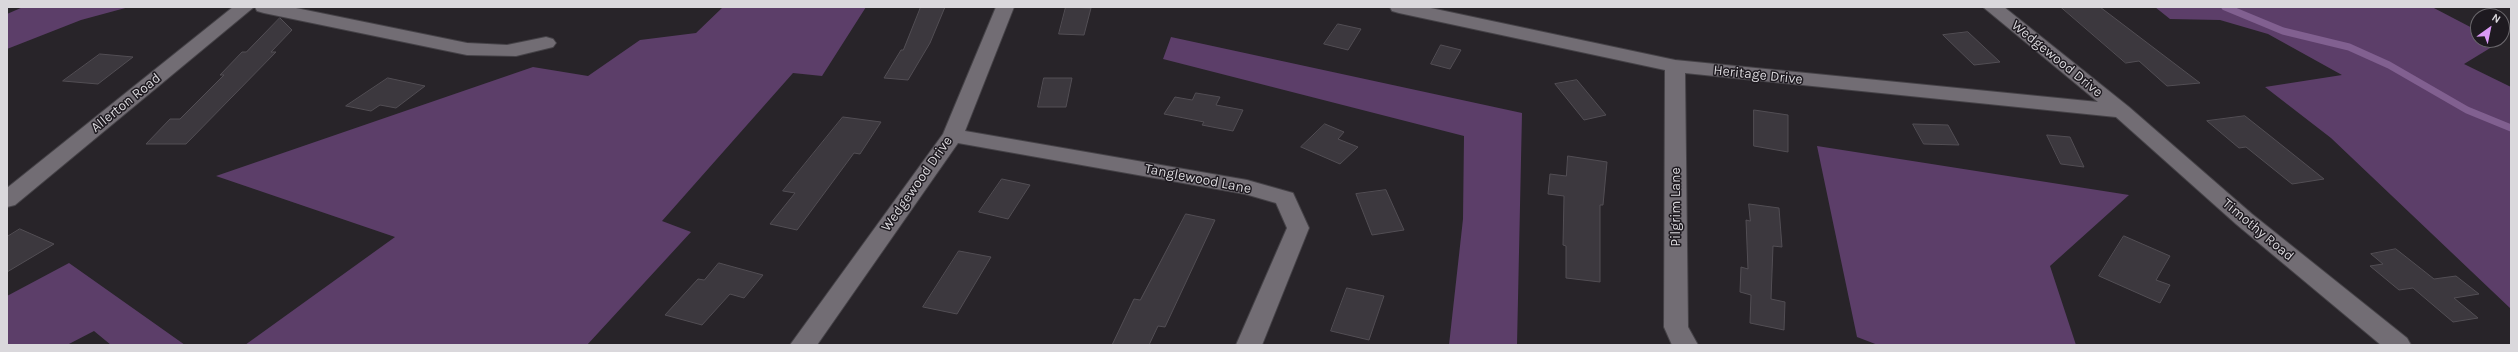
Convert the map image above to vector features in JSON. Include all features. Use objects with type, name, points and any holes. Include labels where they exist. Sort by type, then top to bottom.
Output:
[{"type":"street","name":"Allerton Road","points":[[7,200],[245,7]]},
{"type":"street","points":[[264,7],[453,46],[498,52],[523,51],[546,43]]},
{"type":"street","name":"Wedgewood Drive","points":[[803,345],[953,135],[1005,7]]},
{"type":"street","name":"Heritage Drive","points":[[1399,7],[1676,66],[2122,112]]},
{"type":"street","name":"Wedgewood Drive","points":[[1992,7],[2122,112]]},
{"type":"street","name":"Pilgrim Lane","points":[[1676,66],[1676,327],[1685,345]]},
{"type":"street","name":"Timothy Road","points":[[2122,112],[2244,219],[2398,345]]},
{"type":"street","name":"Tanglewood Lane","points":[[953,135],[1247,187],[1285,198],[1298,228],[1249,345]]},
{"type":"shaded area","points":[[23,7],[129,7],[81,20],[7,49],[7,14]]},
{"type":"shaded area","points":[[723,7],[866,7],[822,76],[793,73],[662,221],[691,232],[587,345],[245,345],[395,237],[216,176],[533,67],[588,76],[640,40],[696,33]]},
{"type":"shaded area","points":[[2155,7],[2432,7],[2470,27],[2470,48],[2490,48],[2464,64],[2511,87],[2511,309],[2331,138],[2265,87],[2342,75],[2268,34],[2220,20],[2170,19]]},
{"type":"shaded area","points":[[1171,37],[1522,113],[1517,345],[1449,345],[1463,219],[1464,136],[1163,59]]},
{"type":"shaded area","points":[[1817,146],[2129,195],[2050,266],[2076,345],[1878,345],[1857,337]]},
{"type":"shaded area","points":[[69,263],[185,345],[111,345],[94,331],[67,345],[7,345],[7,296]]},
{"type":"building","points":[[921,7],[945,7],[930,43],[908,80],[884,78],[901,50],[903,50]]},
{"type":"building","points":[[1066,7],[1091,8],[1084,35],[1059,34]]},
{"type":"building","points":[[2061,7],[2100,7],[2200,83],[2167,86],[2139,61],[2126,63]]},
{"type":"building","points":[[280,18],[292,30],[271,52],[276,52],[186,144],[146,144],[170,119],[180,119],[224,75],[220,75],[242,52],[246,52]]},
{"type":"building","points":[[1338,24],[1361,29],[1348,50],[1324,44]]},
{"type":"building","points":[[1968,32],[2000,62],[1974,65],[1943,35]]},
{"type":"building","points":[[1441,45],[1461,50],[1450,69],[1431,64]]},
{"type":"building","points":[[100,54],[133,57],[98,84],[63,81]]},
{"type":"building","points":[[388,78],[425,86],[396,108],[380,105],[371,111],[346,106]]},
{"type":"building","points":[[1044,78],[1072,78],[1066,107],[1038,107]]},
{"type":"building","points":[[1577,80],[1606,115],[1584,120],[1555,84]]},
{"type":"building","points":[[1196,93],[1220,97],[1216,105],[1243,110],[1233,131],[1202,125],[1204,122],[1164,114],[1175,97],[1192,100]]},
{"type":"building","points":[[1754,110],[1788,115],[1788,152],[1754,146]]},
{"type":"building","points":[[2245,116],[2324,179],[2292,184],[2246,147],[2239,148],[2207,121]]},
{"type":"building","points":[[843,117],[881,122],[860,154],[854,153],[797,230],[770,224],[795,193],[783,191]]},
{"type":"building","points":[[1325,124],[1344,132],[1338,139],[1358,147],[1340,164],[1301,147]]},
{"type":"building","points":[[1913,124],[1948,125],[1959,145],[1924,144]]},
{"type":"building","points":[[2047,135],[2070,137],[2084,167],[2061,164]]},
{"type":"building","points":[[1568,156],[1607,162],[1603,205],[1600,205],[1600,282],[1566,278],[1566,246],[1563,245],[1564,196],[1548,194],[1550,174],[1566,176]]},
{"type":"building","points":[[1002,179],[1030,185],[1008,219],[979,212]]},
{"type":"building","points":[[1386,190],[1404,230],[1372,235],[1356,194]]},
{"type":"building","points":[[1749,204],[1779,208],[1782,247],[1773,246],[1771,299],[1785,302],[1784,330],[1750,323],[1751,295],[1740,292],[1741,267],[1748,269],[1746,220],[1750,221]]},
{"type":"building","points":[[1186,214],[1215,220],[1165,327],[1158,326],[1149,345],[1112,345],[1134,299],[1140,300]]},
{"type":"building","points":[[20,229],[54,244],[7,272],[7,237]]},
{"type":"building","points":[[2124,236],[2170,256],[2156,280],[2170,285],[2160,303],[2099,276]]},
{"type":"building","points":[[2396,249],[2434,279],[2456,276],[2479,294],[2454,298],[2478,318],[2453,322],[2413,288],[2399,290],[2370,266],[2383,264],[2371,254]]},
{"type":"building","points":[[959,251],[991,257],[957,314],[923,307]]},
{"type":"building","points":[[719,263],[763,275],[744,298],[730,294],[702,325],[665,315],[698,279],[704,280]]},
{"type":"building","points":[[1347,288],[1384,296],[1369,340],[1331,331]]},
{"type":"waterway","points":[[2225,7],[2283,31],[2349,47],[2389,65],[2467,110],[2511,128]]}]
